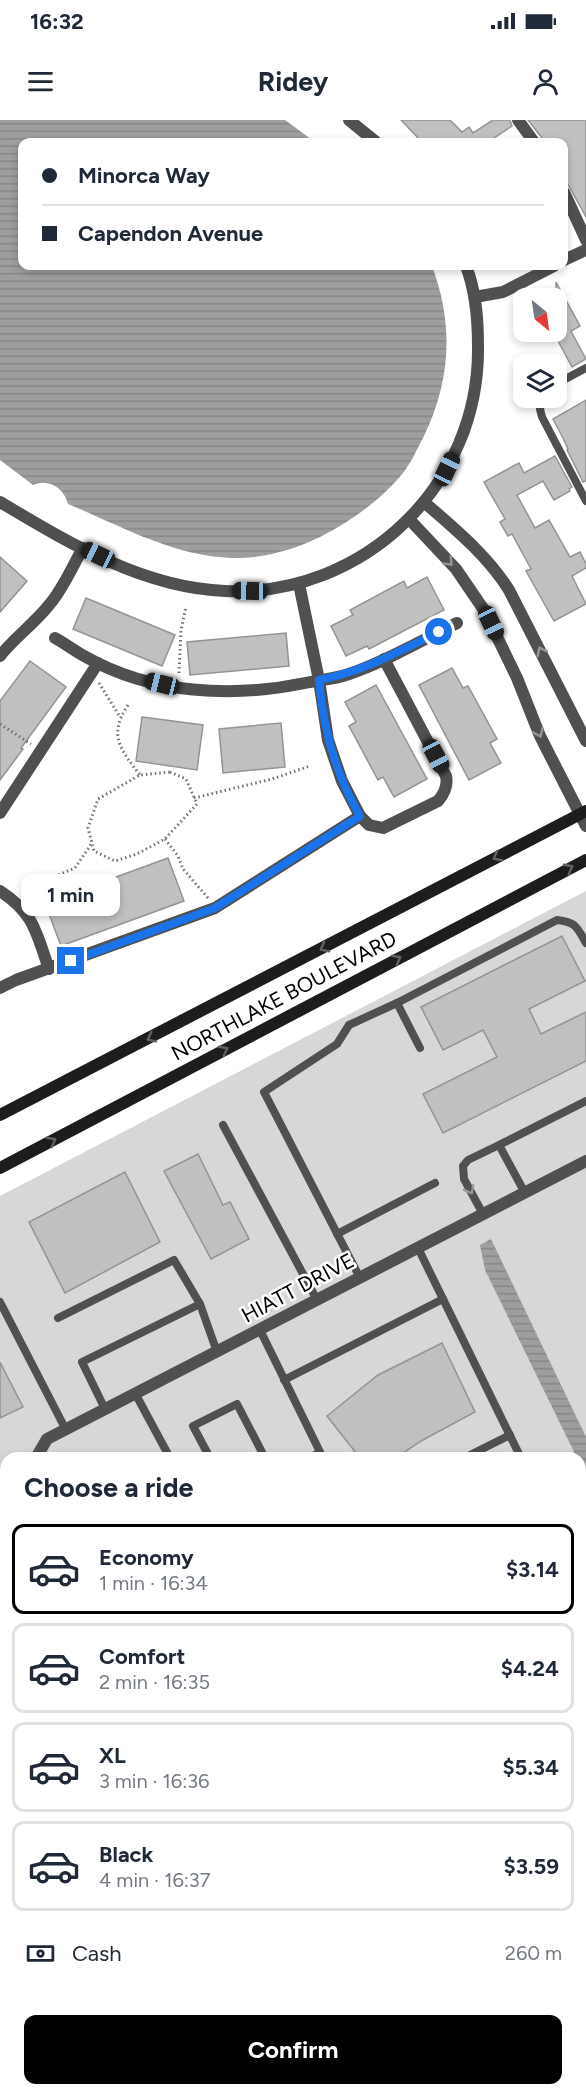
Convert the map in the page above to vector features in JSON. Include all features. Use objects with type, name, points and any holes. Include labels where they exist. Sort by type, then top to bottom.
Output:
[{"type":"main road","name":"NORTHLAKE BOULEVARD","points":[[0,1115],[583,812]]},
{"type":"main road","name":"NORTHLAKE BOULEVARD","points":[[0,1168],[586,860]]},
{"type":"street","points":[[349,120],[371,138]]},
{"type":"street","points":[[518,120],[531,138]]},
{"type":"street","points":[[568,201],[586,240]]},
{"type":"street","points":[[568,258],[586,250]]},
{"type":"street","points":[[0,502],[57,535],[142,574],[172,584],[201,589],[250,591],[299,584],[365,555],[417,511],[447,469],[468,423],[477,378],[478,358],[475,297],[467,270]]},
{"type":"street","points":[[475,297],[503,292],[546,270]]},
{"type":"street","points":[[417,511],[460,534],[500,575],[586,741]]},
{"type":"street","points":[[417,511],[484,610],[517,678],[540,736],[583,812],[586,826]]},
{"type":"street","points":[[0,656],[4,643],[51,603],[83,548]]},
{"type":"street","points":[[299,584],[319,680],[328,740],[342,781],[360,816],[369,825],[383,828],[438,801],[447,781],[384,659]]},
{"type":"street","points":[[55,638],[95,668],[189,689],[249,690],[282,687],[346,675],[457,623]]},
{"type":"street","points":[[0,813],[95,668]]},
{"type":"street","points":[[0,988],[215,908],[360,816]]},
{"type":"street","points":[[0,891],[28,914],[49,969]]},
{"type":"street","name":"HIATT DRIVE","points":[[39,1452],[47,1439],[586,1161]]},
{"type":"lane","points":[[567,378],[586,368]]},
{"type":"lane","points":[[540,408],[542,417],[586,501]]},
{"type":"lane","points":[[360,1278],[264,1092],[337,1044],[349,1024],[397,1003],[557,920],[577,926],[586,943]]},
{"type":"lane","points":[[397,1003],[420,1048]]},
{"type":"lane","points":[[483,1214],[464,1179],[463,1166],[468,1160],[586,1101]]},
{"type":"lane","points":[[223,1125],[317,1300]]},
{"type":"lane","points":[[499,1145],[525,1192]]},
{"type":"lane","points":[[338,1234],[435,1182]]},
{"type":"lane","points":[[418,1248],[518,1452]]},
{"type":"lane","points":[[58,1318],[174,1260],[200,1304],[217,1352]]},
{"type":"lane","points":[[284,1380],[443,1299]]},
{"type":"lane","points":[[0,1302],[66,1430]]},
{"type":"lane","points":[[105,1409],[82,1362],[200,1304]]},
{"type":"lane","points":[[260,1330],[320,1452]]},
{"type":"lane","points":[[135,1393],[167,1452]]},
{"type":"lane","points":[[207,1452],[193,1426],[237,1404],[261,1452]]},
{"type":"lane","points":[[476,1452],[510,1435]]},
{"type":"path","points":[[179,679],[181,630],[186,607]]},
{"type":"path","points":[[95,668],[120,717]]},
{"type":"path","points":[[128,705],[120,717],[117,735],[123,753],[140,775]]},
{"type":"path","points":[[0,724],[41,750]]},
{"type":"path","points":[[195,798],[272,779],[310,766]]},
{"type":"path","points":[[170,772],[186,779],[195,798],[197,804],[165,839],[137,854],[115,861],[94,851],[88,828],[98,799],[140,775],[170,772]]},
{"type":"path","points":[[165,839],[178,856],[183,869],[215,908]]},
{"type":"path","points":[[31,898],[56,876],[75,868],[92,843]]},
{"type":"shaded area","points":[[0,120],[285,120],[310,138],[18,138],[18,270],[433,270],[444,310],[446,353],[444,374],[432,417],[409,465],[394,483],[364,510],[320,537],[277,553],[255,557],[232,558],[189,552],[168,546],[68,504],[63,493],[55,486],[45,483],[33,485],[0,460]]},
{"type":"shaded area","points":[[586,891],[586,1452],[0,1452],[0,1196]]},
{"type":"shaded area","points":[[491,1239],[586,1437],[586,1452],[574,1452],[485,1270],[480,1245]]},
{"type":"building","points":[[401,120],[450,120],[462,132],[469,127],[473,133],[493,120],[510,120],[512,126],[494,138],[418,138]]},
{"type":"building","points":[[528,120],[586,120],[586,217],[568,184],[568,138],[542,138]]},
{"type":"building","points":[[567,302],[580,326],[571,331],[586,359],[572,367],[559,342],[567,342]]},
{"type":"building","points":[[586,400],[586,481],[583,482],[553,419]]},
{"type":"building","points":[[555,456],[572,487],[570,491],[554,500],[543,481],[517,495],[535,528],[549,520],[570,557],[580,552],[586,564],[586,568],[572,576],[586,604],[554,621],[526,571],[531,569],[512,534],[508,536],[500,522],[505,519],[484,482],[519,463],[524,473]]},
{"type":"building","points":[[0,557],[27,581],[0,612]]},
{"type":"building","points":[[427,577],[444,610],[369,649],[367,646],[346,656],[331,626],[353,615],[350,610],[404,581],[407,588]]},
{"type":"building","points":[[86,598],[175,635],[162,666],[73,629]]},
{"type":"building","points":[[286,633],[289,666],[190,675],[187,642]]},
{"type":"building","points":[[30,661],[66,687],[0,780],[0,701]]},
{"type":"building","points":[[452,668],[463,688],[468,686],[497,739],[490,743],[501,763],[469,780],[419,685]]},
{"type":"building","points":[[376,685],[427,779],[394,797],[383,777],[378,780],[349,726],[356,722],[345,702]]},
{"type":"building","points":[[142,717],[203,725],[197,770],[136,761]]},
{"type":"building","points":[[281,723],[285,767],[223,773],[219,729]]},
{"type":"building","points":[[168,858],[184,901],[61,946],[45,903]]},
{"type":"building","points":[[562,936],[585,981],[529,1009],[541,1034],[586,1012],[586,1061],[443,1133],[423,1094],[497,1057],[483,1030],[443,1050],[421,1007]]},
{"type":"building","points":[[198,1154],[223,1205],[230,1202],[249,1239],[211,1259],[164,1171]]},
{"type":"building","points":[[125,1172],[160,1242],[65,1293],[29,1222]]},
{"type":"building","points":[[442,1343],[475,1412],[405,1452],[355,1452],[327,1416],[378,1375]]},
{"type":"building","points":[[0,1362],[23,1407],[0,1418]]},
{"type":"route","points":[[71,961],[215,908],[360,816],[342,781],[328,740],[319,680],[346,675],[369,666],[439,632]]}]
